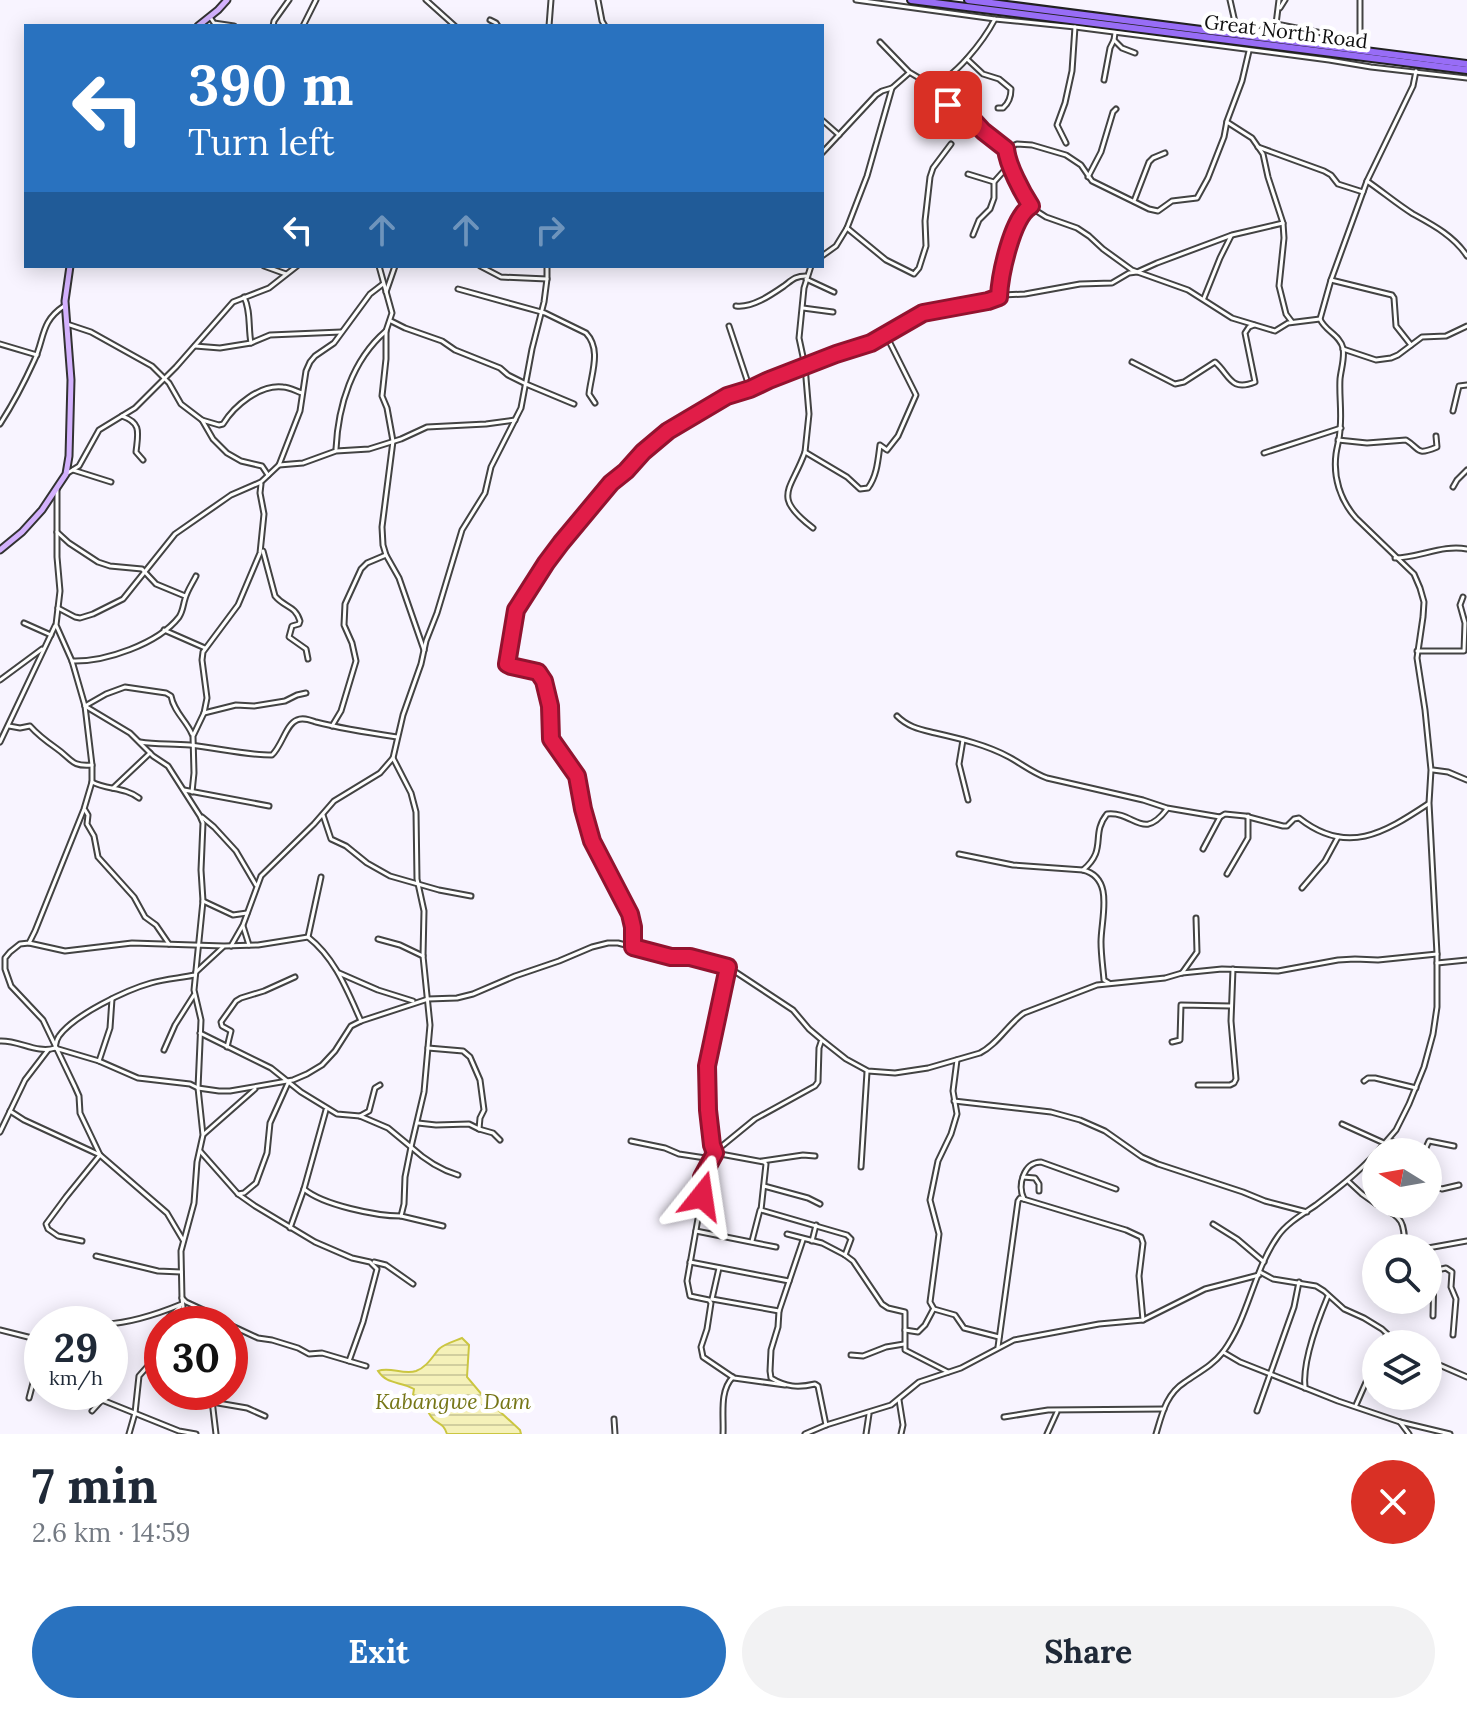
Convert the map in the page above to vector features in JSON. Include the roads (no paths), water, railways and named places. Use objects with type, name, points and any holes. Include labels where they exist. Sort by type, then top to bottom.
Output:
[{"type":"main road","name":"Great North Road","points":[[911,0],[1467,67]]},
{"type":"main road","name":"Great North Road","points":[[968,0],[1257,34],[1324,47],[1360,47],[1467,67]]},
{"type":"street","points":[[200,24],[227,0]]},
{"type":"street","points":[[273,24],[289,0]]},
{"type":"street","points":[[304,24],[316,0]]},
{"type":"street","points":[[426,0],[453,24]]},
{"type":"street","points":[[549,24],[551,0]]},
{"type":"street","points":[[598,0],[604,24]]},
{"type":"street","points":[[856,0],[1467,78]]},
{"type":"street","points":[[1230,0],[1235,22],[1257,34],[1276,24],[1327,34],[1360,47],[1360,0]]},
{"type":"street","points":[[1276,24],[1279,0]]},
{"type":"street","points":[[1278,12],[1285,0]]},
{"type":"street","points":[[210,16],[214,23],[221,24]]},
{"type":"street","points":[[931,85],[945,79],[966,58],[995,19]]},
{"type":"street","points":[[490,20],[496,24]]},
{"type":"street","points":[[1066,143],[1057,125],[1072,71],[1075,27]]},
{"type":"street","points":[[1104,80],[1115,33]]},
{"type":"street","points":[[1324,47],[1327,34]]},
{"type":"street","points":[[1114,40],[1122,48],[1135,53]]},
{"type":"street","points":[[880,42],[909,72],[931,85],[949,102],[948,105],[973,120],[1006,149],[1023,194],[1031,206],[1046,217],[1077,228],[1121,263],[1204,298],[1228,317],[1275,331],[1292,322],[1320,319]]},
{"type":"street","points":[[1006,149],[1017,144],[1032,145],[1066,155],[1081,165],[1092,181],[1149,209],[1158,211],[1172,201],[1197,198],[1224,137],[1249,51]]},
{"type":"street","points":[[966,58],[983,74],[999,79],[1011,89],[1007,104],[998,108]]},
{"type":"street","points":[[1389,1138],[1400,1124],[1424,1067],[1437,1007],[1429,803],[1431,770],[1417,651],[1424,602],[1414,574],[1356,518],[1342,496],[1336,478],[1336,454],[1341,428],[1343,349],[1341,342],[1320,319],[1367,181],[1413,86],[1416,71]]},
{"type":"street","points":[[824,151],[876,95],[892,88],[909,72]]},
{"type":"street","points":[[824,255],[836,246],[847,228],[867,176],[892,88]]},
{"type":"street","points":[[1088,177],[1101,152],[1116,109]]},
{"type":"street","points":[[1227,121],[1252,138],[1263,154],[1283,223],[1279,286],[1286,314],[1292,322]]},
{"type":"street","points":[[824,122],[839,135]]},
{"type":"street","points":[[847,228],[886,260],[914,274],[926,246],[925,221],[930,177],[951,144]]},
{"type":"street","points":[[1258,147],[1324,171],[1338,184],[1364,193]]},
{"type":"street","points":[[1134,201],[1149,162],[1165,153]]},
{"type":"street","points":[[973,235],[979,220],[990,209],[994,182],[1010,164]]},
{"type":"street","points":[[968,174],[994,182]]},
{"type":"street","points":[[1367,181],[1439,228],[1467,256]]},
{"type":"street","points":[[999,297],[1006,255],[1021,216],[1031,206]]},
{"type":"street","points":[[633,947],[630,914],[592,841],[577,776],[551,739],[551,714],[544,681],[538,672],[507,664],[515,613],[561,543],[611,483],[668,431],[716,402],[871,343],[923,313],[1080,284],[1112,283],[1129,273],[1232,235],[1283,223]]},
{"type":"street","points":[[1204,298],[1232,235]]},
{"type":"street","points":[[69,472],[71,380],[65,291],[70,268]]},
{"type":"street","points":[[269,268],[288,275]]},
{"type":"street","points":[[0,550],[22,532],[69,472],[79,466],[99,430],[135,408],[233,302],[269,288],[295,268]]},
{"type":"street","points":[[336,451],[338,419],[346,390],[391,321],[392,313],[379,268]]},
{"type":"street","points":[[386,292],[394,268]]},
{"type":"street","points":[[484,268],[501,277],[547,279]]},
{"type":"street","points":[[231,946],[243,925],[256,885],[267,869],[340,796],[369,781],[393,758],[403,715],[462,530],[485,493],[491,467],[521,408],[542,312],[547,268]]},
{"type":"street","points":[[810,268],[806,278],[799,338],[809,414],[805,452],[787,493],[795,513],[813,528]]},
{"type":"street","points":[[736,306],[740,308],[758,301],[795,277],[806,278],[834,292]]},
{"type":"street","points":[[1331,280],[1392,295],[1396,326],[1411,345]]},
{"type":"street","points":[[58,608],[75,617],[93,614],[123,599],[175,534],[231,495],[261,482],[279,465],[300,411],[310,362],[334,343],[370,294],[383,284]]},
{"type":"street","points":[[458,289],[542,312],[586,333],[590,337],[595,358],[589,394],[595,403]]},
{"type":"street","points":[[244,297],[251,343]]},
{"type":"street","points":[[0,424],[37,355],[48,321],[65,305]]},
{"type":"street","points":[[803,308],[833,312]]},
{"type":"street","points":[[391,321],[442,341],[526,384],[574,404]]},
{"type":"street","points":[[67,324],[91,332],[145,361],[165,378],[181,404],[202,420],[219,425],[238,404],[260,391],[281,386],[302,393]]},
{"type":"street","points":[[1132,362],[1175,384],[1184,382],[1215,362],[1233,383],[1251,384],[1255,382],[1245,333],[1254,325]]},
{"type":"street","points":[[729,326],[750,389]]},
{"type":"street","points":[[1343,349],[1381,360],[1398,355],[1422,337],[1446,336],[1467,326]]},
{"type":"street","points":[[386,331],[382,396],[393,441],[382,527],[386,555],[399,578],[424,650]]},
{"type":"street","points":[[195,346],[220,348],[251,343],[270,335],[342,332]]},
{"type":"street","points":[[805,452],[847,477],[860,489],[868,488],[877,465],[880,445],[887,450],[898,436],[916,395],[886,335]]},
{"type":"street","points":[[0,344],[37,355]]},
{"type":"street","points":[[1453,411],[1459,386],[1467,385]]},
{"type":"street","points":[[122,416],[137,426],[136,452],[143,460]]},
{"type":"street","points":[[279,465],[303,463],[336,451],[369,449],[427,427],[516,419]]},
{"type":"street","points":[[202,420],[213,439],[227,453],[241,461],[262,466],[268,475]]},
{"type":"street","points":[[1264,453],[1341,428]]},
{"type":"street","points":[[1338,440],[1367,443],[1406,440],[1415,449],[1425,451],[1437,447],[1436,436]]},
{"type":"street","points":[[1453,487],[1467,470]]},
{"type":"street","points":[[69,472],[111,482]]},
{"type":"street","points":[[261,482],[264,514],[262,548],[273,592],[281,602],[296,611],[300,621],[292,626],[289,637],[306,649],[308,659]]},
{"type":"street","points":[[0,742],[56,625],[60,591],[57,489]]},
{"type":"street","points":[[57,532],[98,562],[139,568],[156,584],[186,596]]},
{"type":"street","points":[[193,736],[204,713],[207,691],[202,660],[205,648],[238,605],[262,548]]},
{"type":"street","points":[[1395,558],[1450,548],[1467,549]]},
{"type":"street","points":[[332,726],[341,711],[355,665],[355,654],[344,625],[345,604],[361,569],[386,555]]},
{"type":"street","points":[[72,661],[117,655],[164,630],[180,616],[196,576]]},
{"type":"street","points":[[1417,651],[1464,651],[1465,623],[1460,605],[1463,597]]},
{"type":"street","points":[[24,623],[51,635]]},
{"type":"street","points":[[29,943],[56,881],[92,782],[85,706],[72,661],[56,625]]},
{"type":"street","points":[[164,630],[205,648]]},
{"type":"street","points":[[0,680],[45,646]]},
{"type":"street","points":[[85,706],[125,687],[171,696],[175,710],[187,723],[193,736],[192,792]]},
{"type":"street","points":[[204,713],[236,705],[254,706],[285,701],[306,693]]},
{"type":"street","points":[[85,706],[130,733],[168,766],[200,816],[236,851],[256,885]]},
{"type":"street","points":[[897,716],[910,726],[963,740],[1009,757],[1047,778],[1167,808],[1220,817],[1230,814],[1248,816],[1283,826],[1299,818],[1307,825],[1338,837],[1379,833],[1429,803]]},
{"type":"street","points":[[140,742],[272,755],[278,750],[289,726],[296,720],[305,719],[397,737]]},
{"type":"street","points":[[7,725],[20,728],[30,726],[46,743],[75,764],[92,765]]},
{"type":"street","points":[[963,740],[959,764],[968,800]]},
{"type":"street","points":[[113,788],[150,753]]},
{"type":"street","points":[[393,758],[411,793],[416,812],[417,883],[424,911],[423,956],[430,1025],[424,1092],[405,1177],[401,1216]]},
{"type":"street","points":[[1431,770],[1448,772],[1467,780]]},
{"type":"street","points":[[92,782],[131,792],[139,798]]},
{"type":"street","points":[[184,790],[269,806]]},
{"type":"street","points":[[1083,870],[1096,855],[1099,829],[1107,814],[1115,813],[1147,825],[1160,819],[1167,808]]},
{"type":"street","points":[[84,809],[98,857],[134,897],[145,917],[156,925],[169,944]]},
{"type":"street","points":[[323,814],[329,838],[390,876],[471,896]]},
{"type":"street","points":[[128,1319],[157,1314],[182,1304],[183,1240],[194,1203],[197,1162],[203,1135],[198,1088],[201,1020],[194,995],[203,901],[203,832],[200,816]]},
{"type":"street","points":[[1227,874],[1248,838],[1248,816]]},
{"type":"street","points":[[1203,849],[1220,817]]},
{"type":"street","points":[[319,819],[325,822]]},
{"type":"street","points":[[1302,888],[1325,861],[1338,837]]},
{"type":"street","points":[[959,854],[1013,865],[1091,872],[1101,884],[1104,898],[1101,946],[1104,980],[1109,983]]},
{"type":"street","points":[[308,937],[321,877]]},
{"type":"street","points":[[203,901],[233,915],[247,913]]},
{"type":"street","points":[[1182,973],[1197,952],[1196,918]]},
{"type":"street","points":[[243,925],[249,945]]},
{"type":"street","points":[[5,969],[5,958],[10,952],[20,944],[29,943],[65,951],[118,944],[249,945],[308,937],[322,948],[339,973],[361,1021]]},
{"type":"street","points":[[378,939],[423,956]]},
{"type":"street","points":[[0,1041],[38,1049],[55,1048],[99,1061],[138,1078],[190,1084],[198,1088],[219,1091],[286,1082],[322,1065],[351,1026],[361,1021],[428,999],[462,998],[592,947],[611,943],[728,967],[793,1010],[809,1029],[846,1059],[868,1071],[895,1073],[988,1050],[1024,1013],[1109,983],[1165,978],[1182,973],[1233,969],[1278,971],[1338,960],[1378,960],[1437,954]]},
{"type":"street","points":[[55,1048],[57,1038],[89,1011],[153,982],[196,973],[224,946]]},
{"type":"street","points":[[0,959],[11,986],[43,1020],[79,1096],[80,1113],[100,1155]]},
{"type":"street","points":[[1437,963],[1467,960]]},
{"type":"street","points":[[715,1153],[708,1110],[707,1066],[728,967]]},
{"type":"street","points":[[1198,1085],[1230,1085],[1236,1079],[1231,1006],[1233,969]]},
{"type":"street","points":[[339,973],[416,1002]]},
{"type":"street","points":[[227,1047],[231,1031],[221,1022],[236,1001],[295,977]]},
{"type":"street","points":[[164,1050],[194,995]]},
{"type":"street","points":[[99,1061],[110,1028],[112,999]]},
{"type":"street","points":[[1172,1042],[1180,1040],[1181,1005],[1231,1006]]},
{"type":"street","points":[[200,1033],[271,1068],[286,1082],[327,1108],[344,1116],[360,1116],[388,1128],[420,1155],[458,1175]]},
{"type":"street","points":[[779,1311],[711,1301],[688,1294],[687,1281],[702,1196],[702,1177],[715,1153],[755,1119],[815,1086],[822,1040]]},
{"type":"street","points":[[428,1048],[463,1051],[470,1057],[480,1080],[484,1110],[479,1129]]},
{"type":"street","points":[[0,1132],[25,1080],[48,1050]]},
{"type":"street","points":[[957,1060],[953,1087],[957,1114],[938,1161],[930,1200],[939,1234],[930,1302],[934,1309],[955,1315],[964,1328],[999,1337]]},
{"type":"street","points":[[861,1167],[868,1071]]},
{"type":"street","points":[[1364,1081],[1375,1078],[1416,1088]]},
{"type":"street","points":[[238,1194],[256,1183],[267,1153],[270,1123],[286,1082]]},
{"type":"street","points":[[360,1116],[369,1111],[375,1088],[380,1085]]},
{"type":"street","points":[[203,1135],[258,1086]]},
{"type":"street","points":[[954,1101],[1051,1112],[1080,1120],[1105,1131],[1142,1157],[1158,1164],[1265,1201],[1307,1212]]},
{"type":"street","points":[[290,1228],[327,1108]]},
{"type":"street","points":[[10,1111],[100,1155],[167,1213],[183,1240]]},
{"type":"street","points":[[418,1123],[466,1123],[493,1133],[500,1140]]},
{"type":"street","points":[[1342,1124],[1376,1138]]},
{"type":"street","points":[[631,1141],[712,1159]]},
{"type":"street","points":[[1442,1144],[1454,1146]]},
{"type":"street","points":[[200,1151],[238,1194],[290,1228],[352,1258],[386,1265],[413,1284]]},
{"type":"street","points":[[715,1153],[762,1161],[786,1156],[815,1156]]},
{"type":"street","points":[[82,1241],[51,1232],[46,1224],[100,1155]]},
{"type":"street","points":[[752,1241],[764,1186],[766,1164],[762,1161]]},
{"type":"street","points":[[1024,1199],[1021,1194],[1023,1177],[1034,1162],[1116,1189]]},
{"type":"street","points":[[1156,1434],[1171,1395],[1178,1387],[1210,1367],[1238,1329],[1264,1262],[1280,1233],[1348,1181],[1362,1166]]},
{"type":"street","points":[[1023,1177],[1031,1176],[1038,1180],[1039,1191]]},
{"type":"street","points":[[1348,1181],[1362,1194]]},
{"type":"street","points":[[1442,1189],[1459,1185]]},
{"type":"street","points":[[764,1186],[820,1204]]},
{"type":"street","points":[[304,1189],[320,1199],[354,1209],[443,1226]]},
{"type":"street","points":[[998,1349],[1020,1198],[1141,1237],[1139,1276],[1143,1320]]},
{"type":"street","points":[[760,1207],[764,1212],[843,1234],[851,1239],[845,1255]]},
{"type":"street","points":[[1213,1224],[1264,1262]]},
{"type":"street","points":[[812,1241],[816,1225]]},
{"type":"street","points":[[696,1231],[776,1247]]},
{"type":"street","points":[[787,1234],[822,1243],[853,1261],[882,1304],[905,1312],[905,1350],[948,1372]]},
{"type":"street","points":[[785,1385],[771,1378],[771,1350],[779,1311],[804,1239]]},
{"type":"street","points":[[1442,1245],[1467,1241]]},
{"type":"street","points":[[96,1256],[158,1271],[181,1272]]},
{"type":"street","points":[[349,1361],[377,1269],[370,1262]]},
{"type":"street","points":[[690,1262],[790,1281]]},
{"type":"street","points":[[719,1268],[701,1347],[702,1355],[733,1377],[802,1387],[815,1384],[826,1425]]},
{"type":"street","points":[[1442,1269],[1449,1268],[1452,1272],[1451,1287],[1456,1299],[1453,1335]]},
{"type":"street","points":[[805,1434],[891,1405],[919,1382],[961,1368],[1014,1340],[1099,1324],[1143,1320],[1205,1289],[1260,1274],[1316,1286],[1344,1309],[1381,1330]]},
{"type":"street","points":[[1257,1411],[1294,1307],[1299,1282]]},
{"type":"street","points":[[1305,1388],[1304,1374],[1311,1343],[1328,1294]]},
{"type":"street","points":[[182,1298],[195,1306]]},
{"type":"street","points":[[905,1330],[921,1330],[934,1309]]},
{"type":"street","points":[[0,1330],[24,1336]]},
{"type":"street","points":[[248,1333],[309,1354],[322,1353],[366,1366]]},
{"type":"street","points":[[851,1355],[863,1356],[904,1344]]},
{"type":"street","points":[[1223,1352],[1305,1388],[1400,1422],[1450,1434]]},
{"type":"street","points":[[1442,1366],[1467,1377]]},
{"type":"street","points":[[129,1434],[135,1413],[137,1383],[144,1370]]},
{"type":"street","points":[[723,1434],[724,1390],[733,1377]]},
{"type":"street","points":[[1356,1405],[1362,1391]]},
{"type":"street","points":[[92,1411],[102,1400],[178,1432],[196,1434]]},
{"type":"street","points":[[899,1400],[903,1425],[901,1434]]},
{"type":"street","points":[[248,1408],[265,1416]]},
{"type":"street","points":[[1004,1417],[1042,1410],[1164,1409]]},
{"type":"street","points":[[213,1410],[216,1434]]},
{"type":"street","points":[[1047,1434],[1057,1411]]},
{"type":"street","points":[[866,1434],[868,1412]]},
{"type":"street","points":[[614,1419],[615,1434]]},
{"type":"street","points":[[1400,1422],[1409,1434]]},
{"type":"water","name":"Kabangwe Dam","points":[[462,1338],[469,1345],[467,1377],[521,1434],[447,1434],[421,1400],[413,1395],[414,1389],[390,1381],[378,1371],[416,1371],[441,1347]]}]
